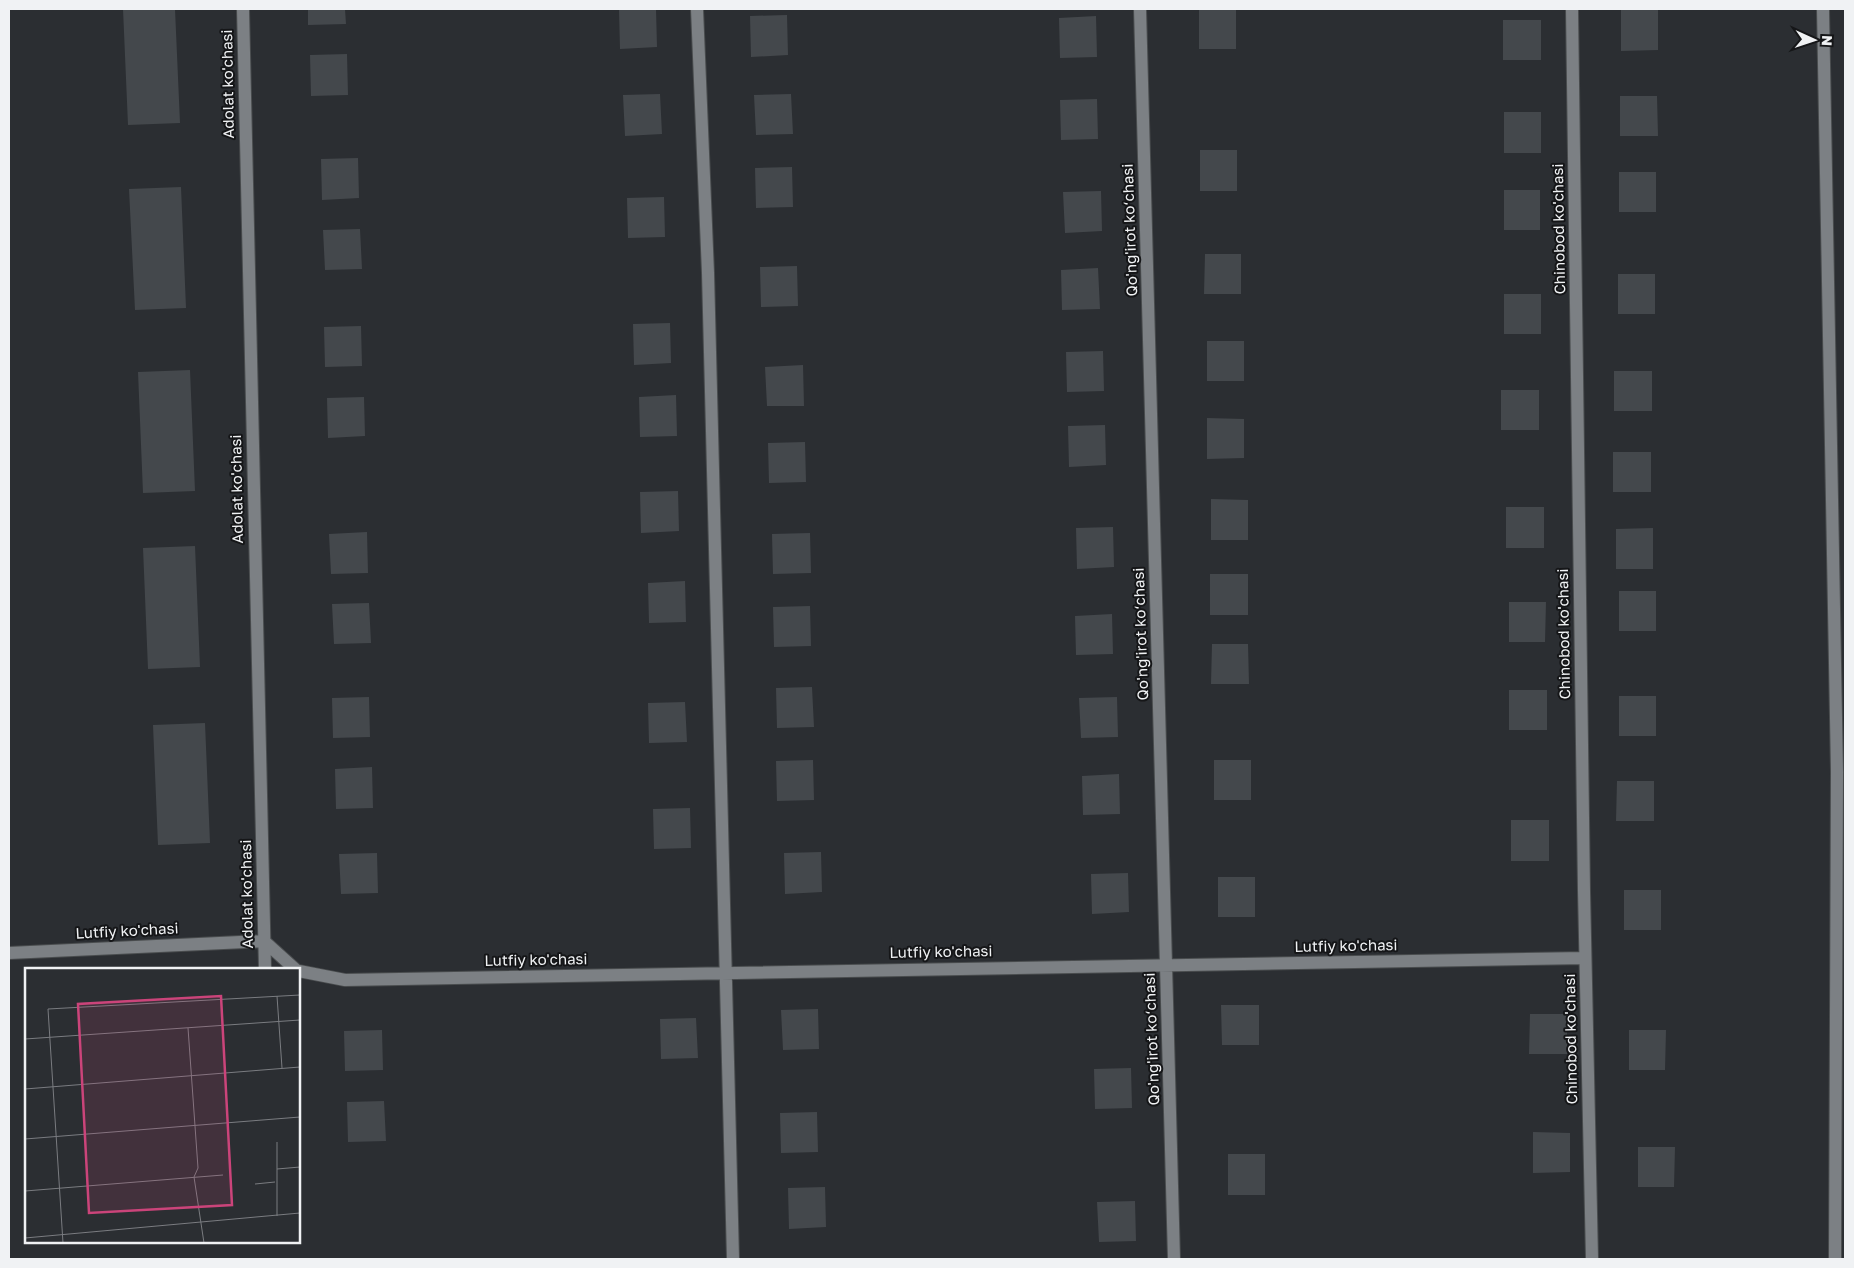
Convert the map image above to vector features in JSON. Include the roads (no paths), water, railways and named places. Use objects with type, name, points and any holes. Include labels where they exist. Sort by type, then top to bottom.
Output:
[{"type":"street","name":"Adolat ko'chasi","points":[[243,9],[265,968]]},
{"type":"street","points":[[696,9],[708,273],[734,1259]]},
{"type":"street","name":"Qo'ng'irot ko‘chasi","points":[[1140,9],[1174,1259]]},
{"type":"street","name":"Chinobod ko'chasi","points":[[1572,9],[1585,958],[1592,1259]]},
{"type":"street","points":[[1823,9],[1836,772],[1835,1259]]},
{"type":"street","name":"Lutfiy ko'chasi","points":[[9,953],[264,940]]},
{"type":"street","points":[[264,940],[294,968]]},
{"type":"street","name":"Lutfiy ko'chasi","points":[[300,971],[345,980],[1585,958]]}]
